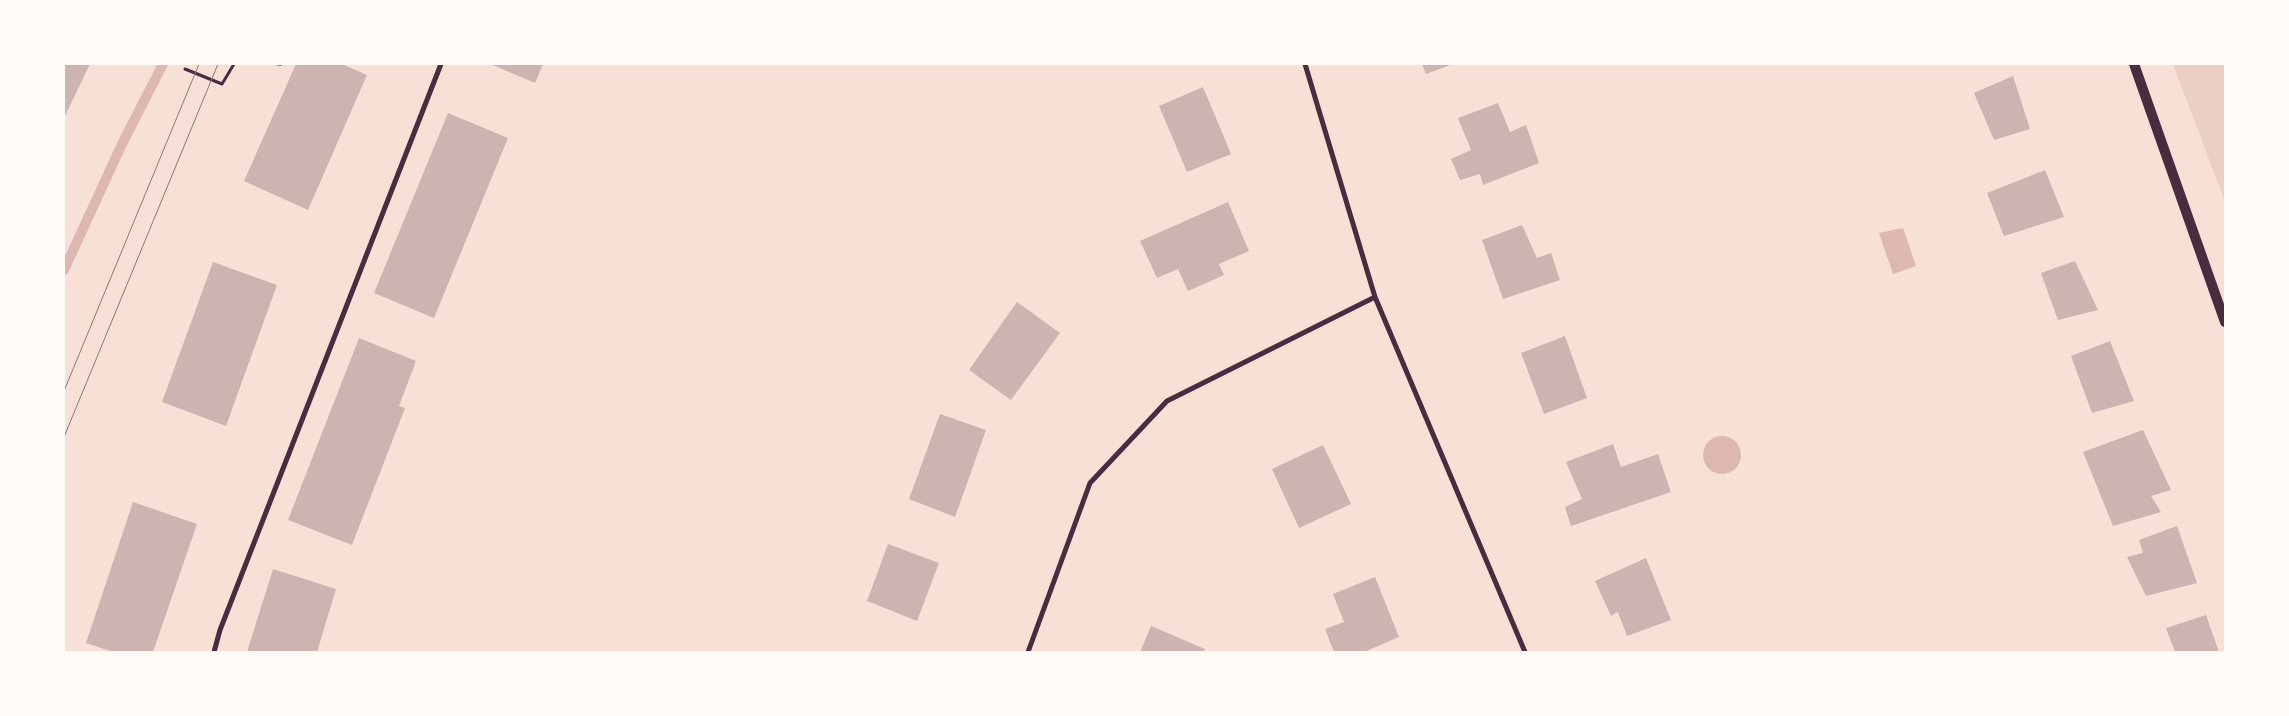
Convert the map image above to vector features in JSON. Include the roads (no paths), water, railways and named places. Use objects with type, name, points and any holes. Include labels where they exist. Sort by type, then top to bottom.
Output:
[{"type":"main road","points":[[2134,64],[2225,322]]},
{"type":"street","points":[[214,652],[220,630],[440,64]]},
{"type":"street","points":[[1305,64],[1375,297],[1525,652]]},
{"type":"street","points":[[1028,652],[1090,483],[1167,401],[1375,297]]},
{"type":"waterway","points":[[64,270],[122,144],[163,64]]},
{"type":"tram line","points":[[64,391],[199,64]]},
{"type":"tram line","points":[[64,437],[218,64]]}]
